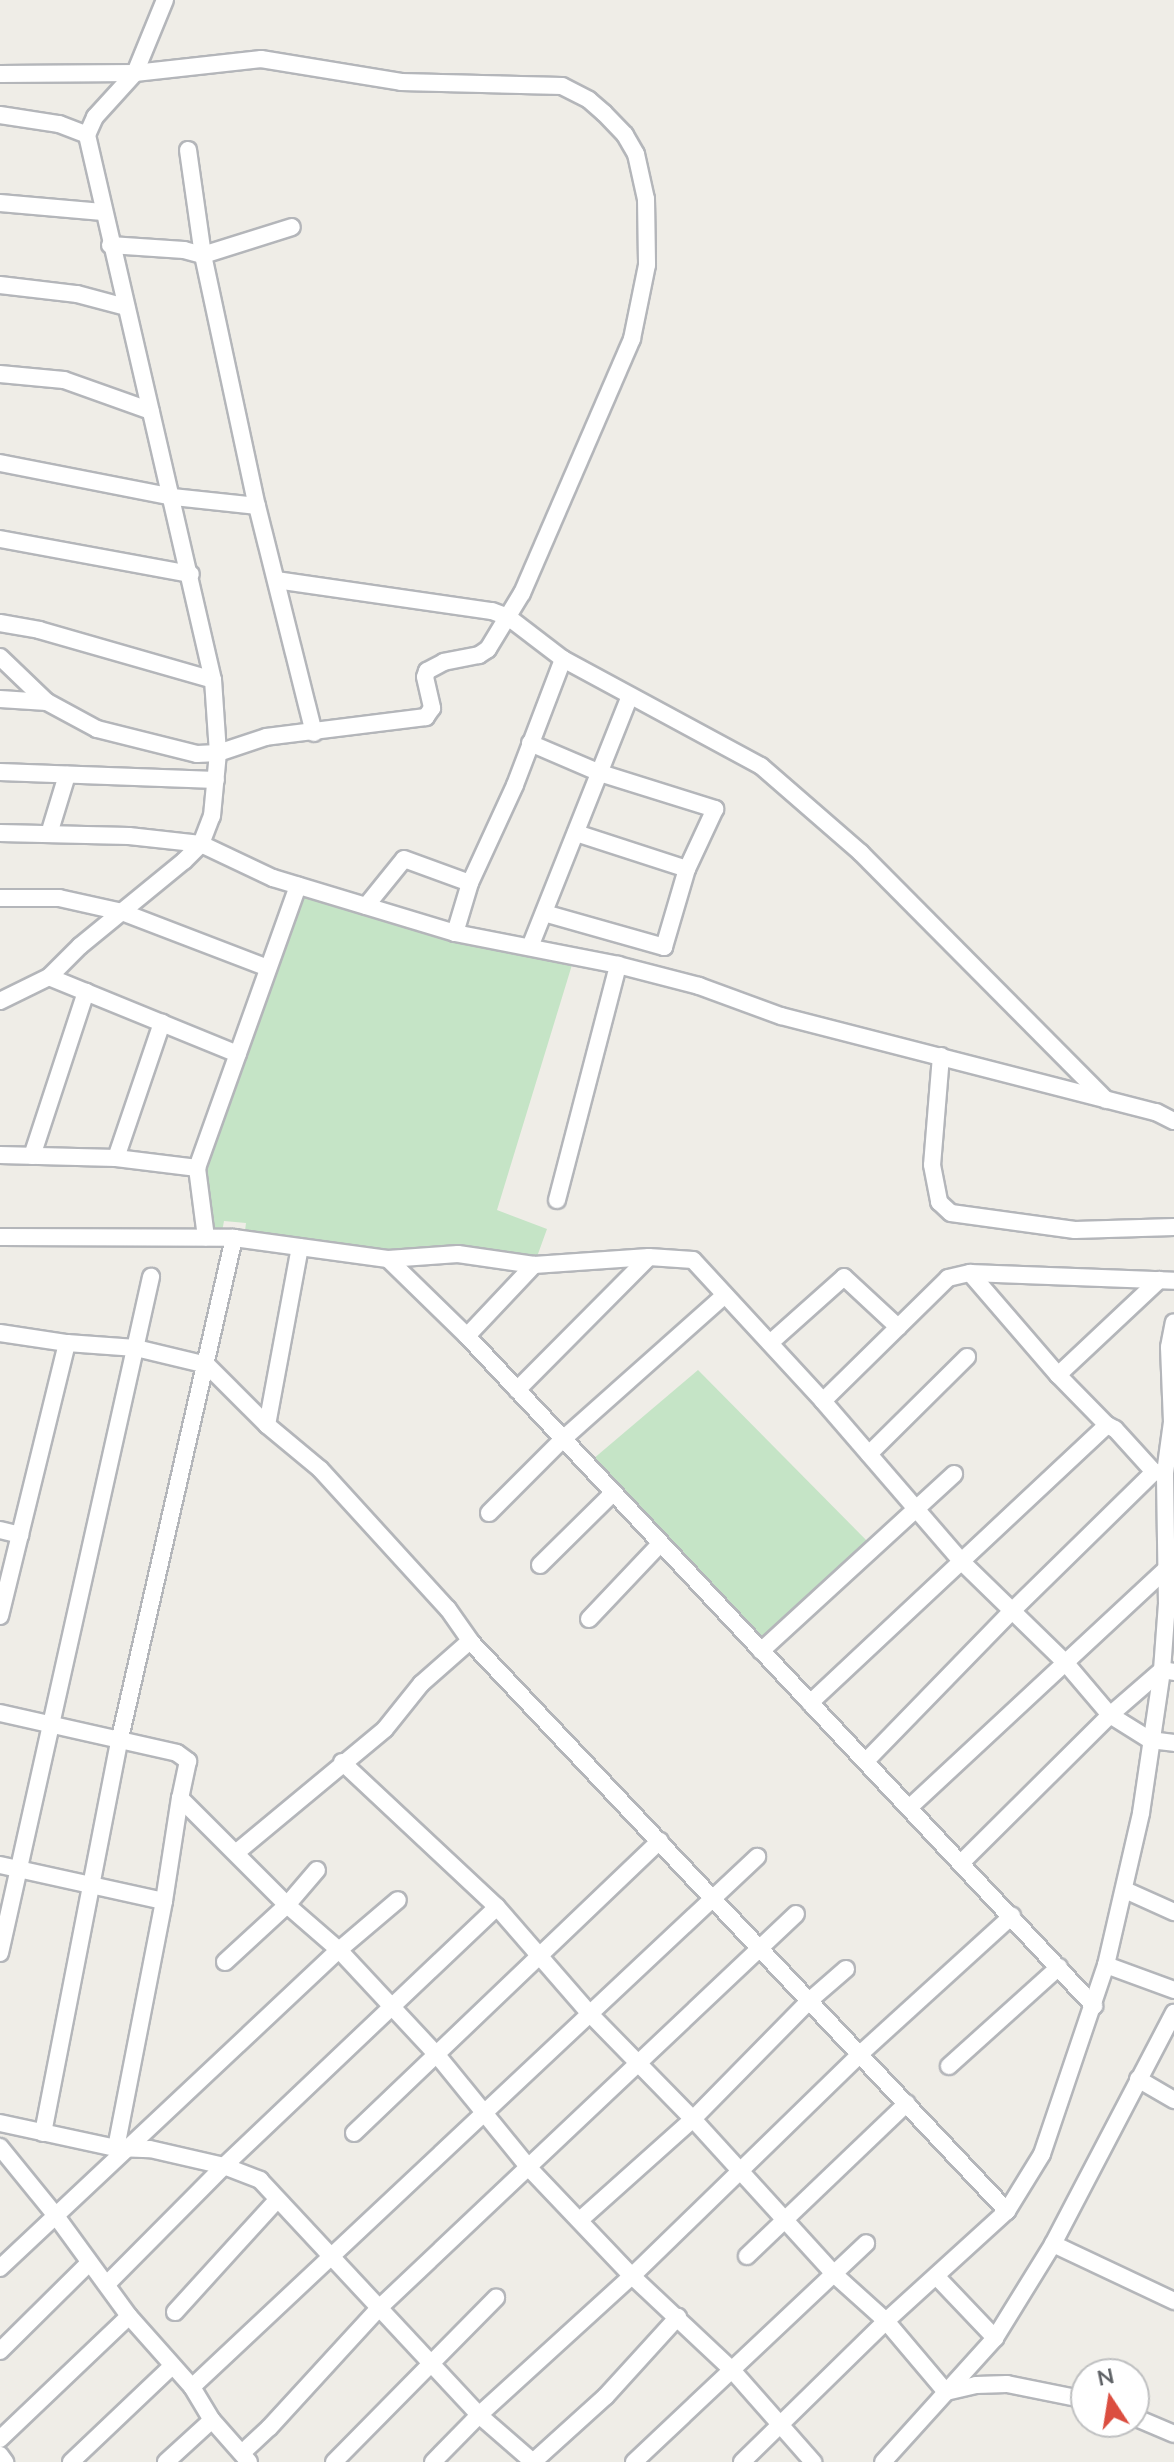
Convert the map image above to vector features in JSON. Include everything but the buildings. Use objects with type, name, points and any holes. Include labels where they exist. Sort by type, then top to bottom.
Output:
[{"type":"street","points":[[0,1001],[49,977],[201,844],[212,816],[218,753],[213,680],[191,574],[110,245],[87,135],[95,117],[135,73],[165,0]]},
{"type":"street","points":[[0,74],[135,73],[261,59],[401,82],[562,86],[589,100],[625,135],[636,154],[646,199],[647,265],[632,339],[522,593],[488,649],[479,655],[444,662],[427,671],[425,677],[432,708],[426,717],[266,737],[218,753],[197,754],[97,729],[47,702],[0,657]]},
{"type":"street","points":[[0,115],[59,124],[87,135]]},
{"type":"street","points":[[188,150],[203,255],[257,506],[314,733]]},
{"type":"street","points":[[0,203],[103,212]]},
{"type":"street","points":[[110,245],[184,250],[203,255],[292,227]]},
{"type":"street","points":[[0,285],[77,294],[126,307]]},
{"type":"street","points":[[0,374],[64,380],[151,411]]},
{"type":"street","points":[[0,463],[173,497],[257,506]]},
{"type":"street","points":[[0,539],[191,574]]},
{"type":"street","points":[[276,580],[492,611],[508,617],[563,659],[761,766],[861,853],[1107,1101]]},
{"type":"street","points":[[0,623],[39,630],[213,680]]},
{"type":"street","points":[[455,933],[470,883],[563,659]]},
{"type":"street","points":[[530,947],[630,696]]},
{"type":"street","points":[[0,699],[47,702]]},
{"type":"street","points":[[530,743],[600,773],[715,809],[687,869],[664,947],[544,913]]},
{"type":"street","points":[[0,772],[216,780]]},
{"type":"street","points":[[49,834],[67,775]]},
{"type":"street","points":[[0,833],[129,836],[201,844],[273,878],[455,933],[618,965],[699,986],[781,1016],[1156,1112],[1174,1121]]},
{"type":"street","points":[[576,833],[687,869]]},
{"type":"street","points":[[366,906],[404,859],[470,883]]},
{"type":"street","points":[[206,1237],[197,1168],[298,886]]},
{"type":"street","points":[[0,898],[59,898],[122,912],[268,968]]},
{"type":"street","points":[[557,1200],[618,965]]},
{"type":"street","points":[[49,977],[238,1054]]},
{"type":"street","points":[[32,1156],[86,992]]},
{"type":"street","points":[[116,1158],[162,1023]]},
{"type":"street","points":[[941,1056],[932,1165],[939,1202],[951,1213],[1075,1230],[1174,1227]]},
{"type":"street","points":[[0,1155],[116,1158],[197,1168]]},
{"type":"street","points":[[0,1237],[234,1238],[388,1259],[458,1254],[534,1265],[649,1257],[693,1260],[823,1401],[961,1561],[1064,1661],[1110,1715],[1150,1740],[1174,1743]]},
{"type":"street","points":[[43,2133],[120,1738],[234,1238]]},
{"type":"street","points":[[267,1425],[300,1247]]},
{"type":"street","points":[[517,1390],[649,1257]]},
{"type":"street","points":[[388,1259],[467,1336],[1094,2006]]},
{"type":"street","points":[[467,1336],[534,1265]]},
{"type":"street","points":[[970,1273],[1058,1375],[1107,1425],[1160,1472]]},
{"type":"street","points":[[823,1401],[948,1278],[970,1273],[1166,1281]]},
{"type":"street","points":[[0,1953],[151,1277]]},
{"type":"street","points":[[770,1343],[844,1277],[898,1327]]},
{"type":"street","points":[[1058,1375],[1166,1281]]},
{"type":"street","points":[[489,1513],[562,1440],[725,1295]]},
{"type":"street","points":[[742,2462],[886,2321],[1007,2211],[1042,2154],[1106,1965],[1141,1813],[1150,1740],[1168,1671],[1170,1604],[1165,1570],[1160,1472],[1173,1422],[1171,1349],[1174,1322]]},
{"type":"street","points":[[0,1333],[67,1343],[136,1348],[207,1365],[267,1425],[320,1469],[448,1609],[470,1641],[1007,2211]]},
{"type":"street","points":[[0,1616],[67,1343]]},
{"type":"street","points":[[869,1454],[967,1357]]},
{"type":"street","points":[[810,1703],[1107,1425]]},
{"type":"street","points":[[866,1761],[1011,1612],[1160,1472]]},
{"type":"street","points":[[761,1651],[954,1474]]},
{"type":"street","points":[[540,1565],[613,1493]]},
{"type":"street","points":[[0,1530],[20,1535]]},
{"type":"street","points":[[589,1619],[660,1544]]},
{"type":"street","points":[[910,1807],[1165,1570]]},
{"type":"street","points":[[237,1852],[385,1729],[421,1684],[470,1641]]},
{"type":"street","points":[[962,1862],[1110,1715],[1168,1671]]},
{"type":"street","points":[[0,1713],[120,1738],[177,1753],[188,1761],[123,2148]]},
{"type":"street","points":[[342,1762],[497,1907],[591,2015],[693,2119],[835,2275],[886,2321],[946,2392]]},
{"type":"street","points":[[180,1798],[287,1905],[339,1950],[437,2055],[482,2115],[529,2168],[632,2276],[732,2370],[813,2462]]},
{"type":"street","points":[[354,2133],[660,1841]]},
{"type":"street","points":[[192,2387],[757,1857]]},
{"type":"street","points":[[0,1865],[164,1901]]},
{"type":"street","points":[[225,1962],[287,1905],[317,1870]]},
{"type":"street","points":[[1125,1890],[1174,1912]]},
{"type":"street","points":[[0,2268],[123,2148],[398,1900]]},
{"type":"street","points":[[107,2284],[224,2166],[497,1907]]},
{"type":"street","points":[[3,2156],[56,2216],[88,2264],[192,2387],[212,2420],[245,2457],[378,2309],[796,1914]]},
{"type":"street","points":[[433,2462],[479,2415],[741,2172],[859,2055],[1012,1916]]},
{"type":"street","points":[[1106,1965],[1174,1990]]},
{"type":"street","points":[[949,2066],[1059,1967]]},
{"type":"street","points":[[580,2220],[693,2119],[809,2001],[846,1969]]},
{"type":"street","points":[[883,2462],[995,2338],[1053,2244],[1174,2013]]},
{"type":"street","points":[[1138,2079],[1174,2100]]},
{"type":"street","points":[[747,2256],[907,2103]]},
{"type":"street","points":[[0,2123],[123,2148],[150,2149],[224,2166],[260,2180],[330,2260],[479,2415],[533,2462],[606,2396],[678,2317]]},
{"type":"street","points":[[175,2312],[276,2201]]},
{"type":"street","points":[[634,2462],[866,2243]]},
{"type":"street","points":[[1053,2244],[1174,2301]]},
{"type":"street","points":[[0,2351],[88,2264]]},
{"type":"street","points":[[936,2276],[995,2338]]},
{"type":"street","points":[[334,2462],[429,2362],[496,2298]]},
{"type":"street","points":[[0,2439],[129,2316]]},
{"type":"street","points":[[71,2462],[172,2366]]},
{"type":"street","points":[[946,2392],[976,2385],[1007,2384],[1070,2397]]},
{"type":"street","points":[[166,2462],[212,2420]]},
{"type":"street","points":[[1150,2424],[1174,2434]]},
{"type":"street","points":[[0,2455],[5,2462]]},
{"type":"green space","points":[[298,886],[575,955],[497,1210],[547,1229],[534,1265],[388,1259],[244,1239],[246,1223],[224,1221],[221,1237],[206,1237],[197,1168]]},
{"type":"green space","points":[[698,1370],[873,1547],[761,1651],[586,1465]]}]
